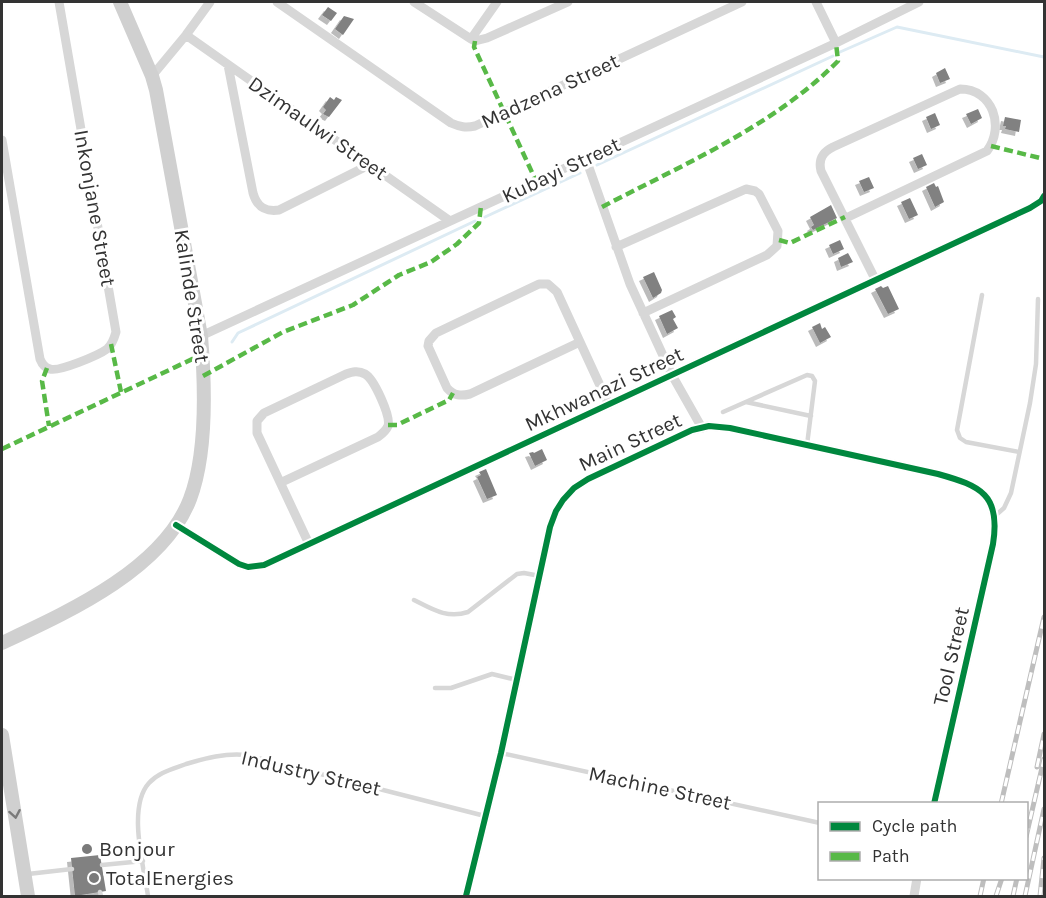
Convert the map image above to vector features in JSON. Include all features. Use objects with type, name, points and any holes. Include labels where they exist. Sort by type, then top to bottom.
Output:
[{"type":"street","name":"Inkonjane Street","points":[[2,140],[38,352],[47,368],[62,369],[107,350],[116,332],[59,2]]},
{"type":"street","name":"Kalinde Street","points":[[2,643],[87,601],[150,556],[176,525],[189,502],[201,454],[203,376],[201,336],[159,104],[152,76],[120,2]]},
{"type":"street","points":[[152,76],[210,2]]},
{"type":"street","name":"Madzena Street","points":[[277,2],[451,123],[467,128],[742,2]]},
{"type":"street","points":[[414,2],[475,41],[488,38],[562,3]]},
{"type":"street","points":[[471,39],[497,2]]},
{"type":"street","points":[[816,2],[836,43]]},
{"type":"street","name":"Kubayi Street","points":[[201,336],[836,43],[919,2]]},
{"type":"street","name":"Dzimaulwi Street","points":[[186,35],[450,221]]},
{"type":"street","points":[[228,65],[253,193],[259,206],[266,210],[279,210],[369,165]]},
{"type":"street","points":[[846,218],[987,151],[994,138],[996,120],[989,104],[974,91],[960,89],[828,150],[821,158],[819,164],[821,171],[875,279]]},
{"type":"street","points":[[586,159],[616,248],[643,313],[672,375],[702,428]]},
{"type":"street","points":[[616,248],[746,189],[755,191],[762,199],[778,231],[777,246],[767,255],[643,313]]},
{"type":"street","name":"Mkhwanazi Street","points":[[176,525],[231,560],[248,567],[264,565],[1030,208],[1041,201],[1044,195]]},
{"type":"street","points":[[580,342],[462,396],[447,388],[428,346],[436,333],[544,284],[551,285],[557,292],[609,405]]},
{"type":"street","points":[[282,482],[383,434],[388,425],[387,414],[370,377],[359,371],[346,374],[260,416],[257,421],[257,433],[282,482],[309,544]]},
{"type":"street","name":"Main Street","points":[[466,897],[501,753],[550,527],[556,511],[574,488],[674,438],[702,428],[730,428],[958,480],[972,485],[982,493],[991,502],[996,515]]},
{"type":"street","name":"Tool Street","points":[[934,802],[993,544],[996,515]]},
{"type":"street","points":[[2,735],[28,897]]},
{"type":"street","points":[[914,897],[918,880]]},
{"type":"lane","points":[[982,295],[957,430],[960,438],[966,442],[1019,452]]},
{"type":"lane","points":[[996,515],[1004,508],[1011,494],[1035,374],[1038,299]]},
{"type":"lane","points":[[723,412],[807,375],[812,376],[815,381],[807,445]]},
{"type":"lane","points":[[746,402],[811,416]]},
{"type":"lane","points":[[414,600],[446,615],[460,614],[468,612],[517,574],[540,576]]},
{"type":"lane","points":[[435,688],[451,688],[492,674],[517,680]]},
{"type":"lane","name":"Machine Street","points":[[501,753],[818,823]]},
{"type":"lane","name":"Industry Street","points":[[148,897],[138,809],[141,795],[149,783],[160,774],[221,755],[246,755],[485,816]]},
{"type":"lane","points":[[102,865],[143,861]]},
{"type":"lane","points":[[25,875],[72,869]]},
{"type":"building","points":[[328,7],[337,13],[331,21],[322,15]]},
{"type":"building","points":[[344,16],[354,19],[343,35],[335,29]]},
{"type":"building","points":[[945,68],[950,79],[940,83],[936,73]]},
{"type":"building","points":[[330,97],[334,100],[336,97],[342,100],[329,117],[323,114],[326,110],[323,107]]},
{"type":"building","points":[[978,109],[982,118],[971,124],[966,114]]},
{"type":"building","points":[[935,113],[940,125],[931,129],[926,117]]},
{"type":"building","points":[[1005,117],[1021,120],[1019,132],[1005,129],[1006,126],[1003,126]]},
{"type":"building","points":[[922,154],[927,165],[918,169],[913,158]]},
{"type":"building","points":[[869,177],[874,188],[864,192],[859,181]]},
{"type":"building","points":[[934,183],[936,187],[938,186],[944,202],[935,207],[926,187]]},
{"type":"building","points":[[910,198],[918,215],[909,219],[901,202]]},
{"type":"building","points":[[831,205],[837,218],[813,230],[811,227],[814,225],[810,217]]},
{"type":"building","points":[[840,240],[844,249],[833,254],[829,245]]},
{"type":"building","points":[[848,253],[853,262],[841,267],[838,258]]},
{"type":"building","points":[[654,272],[662,290],[653,298],[643,277]]},
{"type":"building","points":[[881,286],[883,288],[888,286],[899,309],[888,314],[875,289]]},
{"type":"building","points":[[672,310],[676,317],[673,319],[678,328],[667,334],[659,316]]},
{"type":"building","points":[[820,323],[822,329],[825,327],[831,337],[820,343],[812,327]]},
{"type":"building","points":[[542,449],[547,460],[535,466],[529,453]]},
{"type":"building","points":[[486,469],[497,495],[487,499],[477,477],[481,475],[479,472]]},
{"type":"building","points":[[100,855],[106,891],[75,896],[71,858]]},
{"type":"waterway","points":[[840,52],[897,27],[1044,57]]},
{"type":"waterway","points":[[597,165],[833,56]]},
{"type":"waterway","points":[[485,217],[580,173]]},
{"type":"waterway","points":[[232,342],[238,333],[475,221]]},
{"type":"railway","points":[[1001,802],[1044,617]]},
{"type":"railway","points":[[1037,767],[1044,734]]},
{"type":"railway","points":[[1028,828],[1044,759]]},
{"type":"railway","points":[[1025,896],[1044,809]]},
{"type":"railway","points":[[1040,896],[1044,858]]},
{"type":"railway","points":[[980,896],[984,880]]},
{"type":"railway","points":[[996,896],[1001,880]]},
{"type":"railway","points":[[1013,896],[1017,880]]},
{"type":"marked path","points":[[475,41],[474,47],[536,181]]},
{"type":"marked path","points":[[602,207],[726,143],[785,105],[838,61],[836,43]]},
{"type":"marked path","points":[[991,146],[1044,159]]},
{"type":"marked path","points":[[203,376],[283,332],[353,305],[399,275],[431,262],[457,244],[479,223],[481,206]]},
{"type":"marked path","points":[[779,240],[790,243],[845,217]]},
{"type":"marked path","points":[[111,344],[121,392]]},
{"type":"marked path","points":[[2,449],[203,354]]},
{"type":"marked path","points":[[47,368],[42,381],[49,426]]},
{"type":"marked path","points":[[388,425],[397,425],[449,400],[453,393]]},
{"type":"cycle path","points":[[176,525],[239,564],[248,567],[264,565],[1030,208],[1041,201],[1044,196]]},
{"type":"cycle path","points":[[466,896],[501,753],[550,527],[556,511],[574,488],[588,479],[692,430],[709,426],[730,428],[938,474],[966,483],[985,495],[990,503],[995,527],[993,544],[934,802]]},
{"type":"place","name":"Bonjour","points":[[87,849]]},
{"type":"place","name":"TotalEnergies","points":[[94,878]]}]
